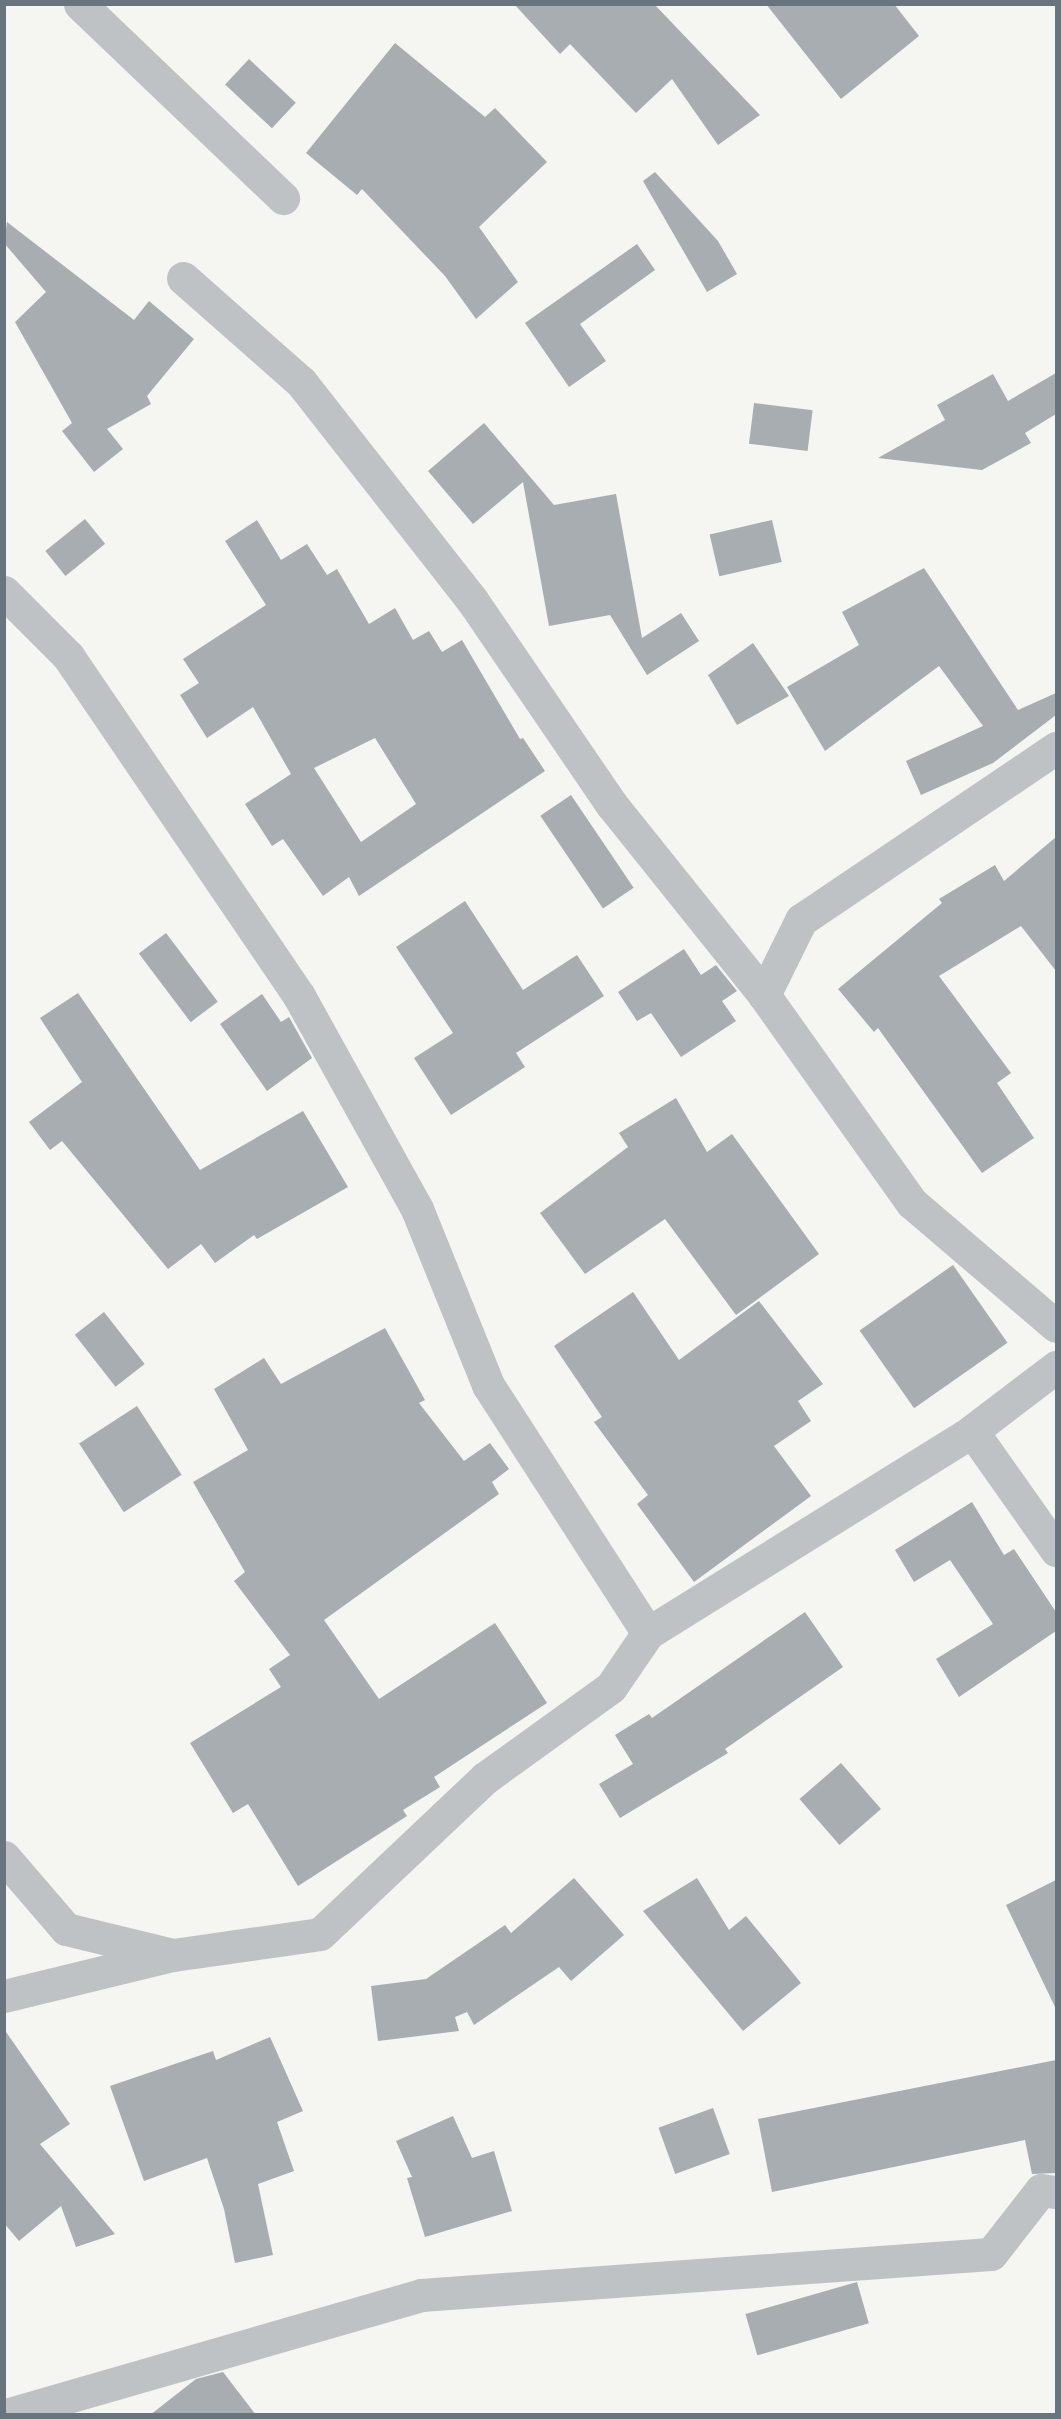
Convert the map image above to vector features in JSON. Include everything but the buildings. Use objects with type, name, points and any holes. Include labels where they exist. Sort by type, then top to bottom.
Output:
[{"type":"street","points":[[81,4],[283,198]]},
{"type":"street","points":[[183,278],[301,382],[472,600],[612,805],[764,995],[912,1203],[1056,1326]]},
{"type":"street","points":[[4,592],[68,656],[299,996],[417,1209],[488,1385],[648,1633]]},
{"type":"street","points":[[764,995],[801,920],[1056,748]]},
{"type":"street","points":[[4,1996],[173,1955],[320,1934],[485,1778],[611,1687],[648,1633],[972,1431],[1056,1367]]},
{"type":"street","points":[[972,1431],[1056,1550]]},
{"type":"street","points":[[4,1857],[66,1929],[173,1955]]},
{"type":"street","points":[[9,2415],[421,2295],[991,2254],[1041,2190],[1056,2192]]}]
